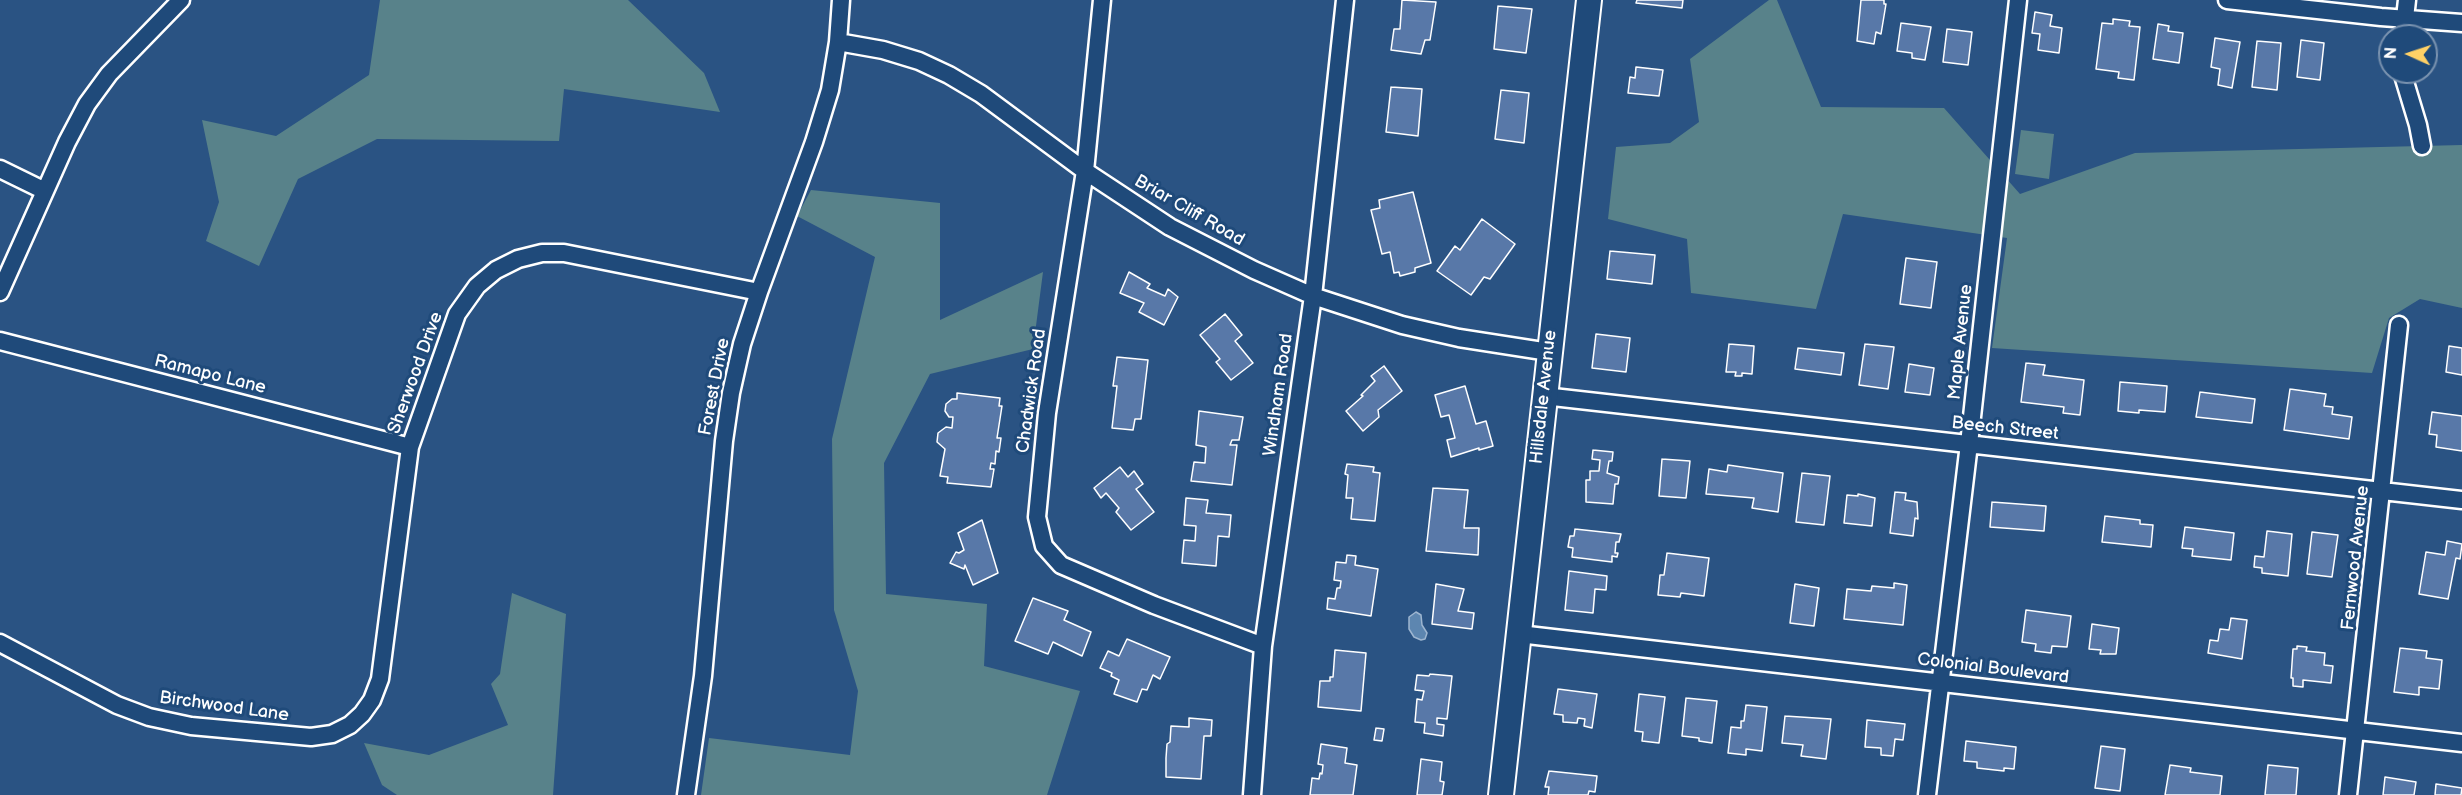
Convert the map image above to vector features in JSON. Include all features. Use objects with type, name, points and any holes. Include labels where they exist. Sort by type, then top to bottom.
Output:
[{"type":"street","points":[[0,292],[74,126],[96,91],[151,29],[181,0]]},
{"type":"street","name":"Forest Drive","points":[[686,795],[703,676],[724,441],[731,393],[742,344],[814,142],[830,90],[838,42],[841,0]]},
{"type":"street","name":"Chadwick Road","points":[[1102,0],[1085,171],[1047,413],[1037,517],[1044,546],[1061,565],[1154,605],[1263,646]]},
{"type":"street","name":"Windham Road","points":[[1251,795],[1263,646],[1313,296],[1345,0]]},
{"type":"street","name":"Hillsdale Avenue","points":[[1501,795],[1589,0]]},
{"type":"street","name":"Maple Avenue","points":[[1927,795],[1969,444],[2018,0]]},
{"type":"street","points":[[2227,0],[2379,24]]},
{"type":"street","points":[[2404,24],[2407,0]]},
{"type":"street","points":[[2438,25],[2462,23]]},
{"type":"street","name":"Briar Cliff Road","points":[[838,42],[883,50],[919,61],[949,75],[981,94],[1085,171],[1170,227],[1254,270],[1313,296],[1402,325],[1459,338],[1549,352]]},
{"type":"street","points":[[2406,84],[2422,146]]},
{"type":"street","points":[[0,169],[45,191]]},
{"type":"street","name":"Sherwood Drive","points":[[350,725],[372,700],[380,679],[410,447],[461,307],[477,286],[496,270],[518,259],[542,253],[564,253],[759,292]]},
{"type":"street","name":"Fernwood Avenue","points":[[2348,795],[2383,491],[2399,326]]},
{"type":"street","name":"Ramapo Lane","points":[[0,341],[410,447]]},
{"type":"street","name":"Beech Street","points":[[1544,396],[2462,500]]},
{"type":"street","name":"Colonial Boulevard","points":[[1519,634],[2462,743]]},
{"type":"street","name":"Birchwood Lane","points":[[0,643],[117,705],[149,717],[191,726],[311,737],[332,734],[350,725]]},
{"type":"green space","points":[[380,0],[628,0],[704,73],[720,112],[564,89],[559,141],[377,139],[298,179],[259,266],[206,241],[219,202],[202,120],[276,136],[369,75]]},
{"type":"green space","points":[[1769,0],[1777,0],[1821,107],[1944,108],[2020,194],[2135,153],[2462,145],[2462,308],[2420,299],[2389,318],[2372,373],[1992,348],[2007,238],[1843,214],[1816,309],[1691,293],[1687,239],[1608,219],[1616,147],[1670,143],[1699,122],[1690,59]]},
{"type":"green space","points":[[2021,130],[2054,134],[2049,179],[2015,174]]},
{"type":"green space","points":[[811,190],[940,203],[940,320],[1043,272],[1033,349],[930,374],[884,463],[886,594],[987,604],[984,666],[1080,691],[1047,795],[701,795],[709,738],[850,755],[858,691],[834,610],[832,439],[875,257],[797,216]]},
{"type":"green space","points":[[512,593],[566,614],[553,795],[397,795],[382,785],[364,743],[429,755],[508,725],[491,684],[500,674]]},
{"type":"water","points":[[1416,612],[1421,615],[1422,625],[1427,633],[1425,639],[1414,637],[1409,629],[1409,617]]},
{"type":"building","points":[[1402,0],[1436,2],[1430,40],[1425,40],[1421,54],[1391,50],[1394,29],[1400,29]]},
{"type":"building","points":[[1637,0],[1683,0],[1682,8],[1636,3]]},
{"type":"building","points":[[1861,0],[1884,0],[1886,4],[1881,34],[1876,32],[1874,44],[1857,41]]},
{"type":"building","points":[[1498,6],[1532,9],[1526,53],[1494,49]]},
{"type":"building","points":[[2035,12],[2052,15],[2050,26],[2062,28],[2059,53],[2038,50],[2040,34],[2032,33]]},
{"type":"building","points":[[2113,19],[2130,21],[2129,26],[2140,27],[2134,80],[2118,78],[2119,72],[2096,69],[2102,23],[2113,24]]},
{"type":"building","points":[[1901,23],[1931,27],[1925,60],[1912,58],[1912,53],[1897,51]]},
{"type":"building","points":[[2158,24],[2169,26],[2168,31],[2183,33],[2179,63],[2153,59]]},
{"type":"building","points":[[1947,29],[1972,32],[1968,65],[1943,62]]},
{"type":"building","points":[[2215,38],[2240,42],[2232,88],[2218,85],[2220,69],[2211,67]]},
{"type":"building","points":[[2301,40],[2324,43],[2320,80],[2297,77]]},
{"type":"building","points":[[2257,41],[2281,43],[2277,90],[2252,87]]},
{"type":"building","points":[[1636,67],[1663,70],[1659,96],[1628,93],[1630,77],[1635,78]]},
{"type":"building","points":[[1391,87],[1422,89],[1418,136],[1386,132]]},
{"type":"building","points":[[1501,90],[1529,93],[1524,143],[1495,139]]},
{"type":"building","points":[[1413,192],[1431,263],[1415,268],[1415,272],[1400,276],[1399,272],[1394,273],[1390,252],[1382,254],[1371,210],[1380,208],[1379,200]]},
{"type":"building","points":[[1482,219],[1515,244],[1490,279],[1484,277],[1471,295],[1437,271],[1455,246],[1460,250]]},
{"type":"building","points":[[1610,251],[1655,255],[1652,284],[1607,279]]},
{"type":"building","points":[[1906,258],[1937,262],[1931,308],[1900,304]]},
{"type":"building","points":[[1129,272],[1150,284],[1147,288],[1165,296],[1168,289],[1178,297],[1164,325],[1139,312],[1144,303],[1120,293]]},
{"type":"building","points":[[1225,314],[1242,335],[1235,341],[1253,363],[1231,380],[1216,362],[1220,359],[1200,335]]},
{"type":"building","points":[[1596,334],[1630,338],[1626,372],[1592,368]]},
{"type":"building","points":[[1729,344],[1754,346],[1752,374],[1742,373],[1742,376],[1735,376],[1736,372],[1726,372]]},
{"type":"building","points":[[1865,344],[1894,347],[1888,389],[1859,385]]},
{"type":"building","points":[[2449,346],[2462,348],[2462,375],[2446,372]]},
{"type":"building","points":[[1798,348],[1844,353],[1841,375],[1795,369]]},
{"type":"building","points":[[1117,357],[1148,360],[1141,419],[1135,419],[1133,430],[1112,428],[1117,386],[1113,386]]},
{"type":"building","points":[[2026,363],[2045,365],[2043,375],[2084,380],[2080,415],[2063,413],[2064,407],[2021,402]]},
{"type":"building","points":[[1909,364],[1934,368],[1930,395],[1905,392]]},
{"type":"building","points":[[1384,366],[1402,391],[1378,410],[1379,417],[1363,431],[1346,411],[1375,381],[1371,376]]},
{"type":"building","points":[[2120,382],[2167,386],[2165,412],[2118,411]]},
{"type":"building","points":[[1465,386],[1476,424],[1486,421],[1493,446],[1451,457],[1447,440],[1455,438],[1449,415],[1441,417],[1435,395]]},
{"type":"building","points":[[2290,389],[2326,394],[2324,406],[2333,407],[2332,414],[2352,417],[2349,439],[2284,430]]},
{"type":"building","points":[[2200,392],[2255,399],[2252,423],[2196,417]]},
{"type":"building","points":[[957,393],[1000,398],[999,406],[1002,406],[997,438],[1001,438],[999,452],[996,451],[995,464],[991,463],[990,469],[994,469],[991,487],[947,483],[948,477],[940,476],[945,449],[937,442],[938,433],[946,427],[952,428],[953,417],[949,417],[945,411],[946,404],[952,399],[957,399]]},
{"type":"building","points":[[1199,411],[1243,417],[1239,440],[1232,440],[1230,445],[1237,445],[1232,485],[1191,481],[1194,462],[1205,463],[1206,447],[1196,445]]},
{"type":"building","points":[[2432,412],[2462,416],[2462,451],[2436,447],[2437,435],[2429,434]]},
{"type":"building","points":[[1593,450],[1613,452],[1607,473],[1619,477],[1618,484],[1615,484],[1613,504],[1586,502],[1586,480],[1590,480],[1590,471],[1599,471],[1600,460],[1592,459]]},
{"type":"building","points":[[1662,459],[1690,461],[1686,498],[1659,496]]},
{"type":"building","points":[[1347,464],[1374,467],[1373,472],[1380,473],[1375,521],[1351,519],[1353,498],[1346,498]]},
{"type":"building","points":[[1728,465],[1783,473],[1778,512],[1752,508],[1754,498],[1706,494],[1709,469],[1727,472]]},
{"type":"building","points":[[1120,467],[1128,477],[1134,471],[1143,484],[1136,489],[1154,512],[1131,530],[1116,512],[1119,508],[1106,493],[1101,498],[1094,488]]},
{"type":"building","points":[[1802,473],[1830,476],[1824,525],[1796,522]]},
{"type":"building","points":[[1433,488],[1468,490],[1464,528],[1479,528],[1478,555],[1426,551]]},
{"type":"building","points":[[1895,492],[1906,493],[1905,500],[1917,502],[1918,519],[1915,518],[1913,536],[1890,533]]},
{"type":"building","points":[[1858,494],[1875,498],[1872,526],[1844,523],[1847,495],[1858,496]]},
{"type":"building","points":[[1186,498],[1208,500],[1206,513],[1231,515],[1229,537],[1218,536],[1216,566],[1182,563],[1184,540],[1195,541],[1196,526],[1184,525]]},
{"type":"building","points":[[1992,502],[2046,506],[2044,531],[1990,527]]},
{"type":"building","points":[[2105,516],[2140,520],[2140,524],[2153,525],[2151,547],[2102,542]]},
{"type":"building","points":[[982,520],[998,573],[973,585],[965,565],[964,569],[950,563],[956,552],[964,550],[958,533]]},
{"type":"building","points":[[2185,527],[2234,533],[2231,560],[2192,556],[2193,549],[2182,548]]},
{"type":"building","points":[[1575,529],[1621,534],[1619,542],[1616,542],[1617,557],[1612,556],[1612,562],[1572,557],[1573,548],[1568,547],[1570,536],[1574,536]]},
{"type":"building","points":[[2267,531],[2292,534],[2288,576],[2262,573],[2262,568],[2254,567],[2255,556],[2264,557]]},
{"type":"building","points":[[2312,532],[2338,535],[2332,577],[2307,574]]},
{"type":"building","points":[[2447,541],[2462,544],[2460,559],[2456,558],[2448,599],[2419,594],[2426,552],[2445,555]]},
{"type":"building","points":[[1667,553],[1709,558],[1704,596],[1681,593],[1680,597],[1658,595],[1660,575],[1664,575]]},
{"type":"building","points":[[1347,555],[1356,556],[1355,565],[1378,569],[1371,616],[1327,609],[1328,598],[1335,599],[1337,588],[1340,588],[1341,581],[1334,580],[1336,562],[1346,563]]},
{"type":"building","points":[[1569,571],[1607,576],[1606,590],[1595,589],[1593,613],[1565,610]]},
{"type":"building","points":[[1894,583],[1907,585],[1903,625],[1844,619],[1847,589],[1871,591],[1872,586],[1894,588]]},
{"type":"building","points":[[1436,584],[1464,589],[1458,611],[1474,613],[1472,629],[1432,624]]},
{"type":"building","points":[[1795,584],[1819,588],[1814,626],[1790,623]]},
{"type":"building","points":[[1033,598],[1068,611],[1064,620],[1091,632],[1082,656],[1053,642],[1048,654],[1015,641]]},
{"type":"building","points":[[2026,610],[2071,616],[2067,647],[2052,646],[2051,653],[2035,651],[2036,644],[2022,642]]},
{"type":"building","points":[[2231,618],[2247,620],[2242,659],[2208,653],[2210,640],[2218,641],[2220,629],[2229,630]]},
{"type":"building","points":[[2092,624],[2119,628],[2116,654],[2100,654],[2101,650],[2089,649]]},
{"type":"building","points":[[1127,639],[1170,657],[1160,679],[1153,675],[1147,690],[1142,689],[1137,702],[1114,694],[1119,680],[1111,676],[1112,673],[1100,668],[1108,651],[1119,656]]},
{"type":"building","points":[[2297,646],[2307,647],[2306,651],[2325,653],[2324,665],[2333,666],[2331,683],[2303,680],[2303,687],[2293,686],[2293,678],[2291,678],[2293,649],[2297,649]]},
{"type":"building","points":[[2400,648],[2427,651],[2426,658],[2442,660],[2439,689],[2419,687],[2419,695],[2394,692]]},
{"type":"building","points":[[1335,650],[1366,653],[1361,711],[1318,707],[1320,681],[1330,681],[1330,677],[1333,677]]},
{"type":"building","points":[[1430,674],[1452,676],[1447,719],[1437,718],[1437,724],[1444,725],[1443,736],[1424,733],[1425,723],[1415,722],[1417,699],[1422,700],[1424,691],[1415,690],[1417,675],[1429,676]]},
{"type":"building","points":[[1558,689],[1597,694],[1592,728],[1584,726],[1585,719],[1578,718],[1577,723],[1563,722],[1563,715],[1554,714]]},
{"type":"building","points":[[1639,694],[1665,697],[1659,743],[1642,741],[1643,732],[1635,731]]},
{"type":"building","points":[[1686,698],[1717,701],[1712,743],[1699,741],[1699,738],[1682,736]]},
{"type":"building","points":[[1746,705],[1767,707],[1762,751],[1746,749],[1746,755],[1728,753],[1731,727],[1741,728]]},
{"type":"building","points":[[1785,716],[1831,719],[1826,759],[1801,756],[1803,745],[1782,743]]},
{"type":"building","points":[[1189,718],[1212,720],[1211,736],[1204,736],[1201,779],[1166,777],[1167,744],[1170,742],[1171,726],[1189,727]]},
{"type":"building","points":[[1867,720],[1905,724],[1903,740],[1895,739],[1893,756],[1881,755],[1881,748],[1865,747]]},
{"type":"building","points":[[1376,728],[1384,729],[1382,741],[1374,740]]},
{"type":"building","points":[[1966,741],[2016,747],[2014,769],[2004,768],[2004,771],[1977,768],[1977,762],[1964,761]]},
{"type":"building","points":[[1321,744],[1347,748],[1345,763],[1357,765],[1353,795],[1310,795],[1312,778],[1319,779],[1320,773],[1322,774],[1323,765],[1318,764]]},
{"type":"building","points":[[2101,746],[2125,749],[2120,791],[2095,788]]},
{"type":"building","points":[[1421,759],[1442,762],[1440,781],[1444,782],[1442,795],[1417,795]]},
{"type":"building","points":[[2170,765],[2191,768],[2190,772],[2222,776],[2220,795],[2165,795]]},
{"type":"building","points":[[2268,765],[2298,768],[2296,795],[2265,795]]},
{"type":"building","points":[[1549,771],[1597,776],[1595,792],[1589,791],[1588,795],[1548,795],[1549,787],[1545,787]]},
{"type":"building","points":[[2385,777],[2416,782],[2414,795],[2383,795]]},
{"type":"building","points":[[2436,784],[2462,788],[2461,795],[2435,795]]}]
